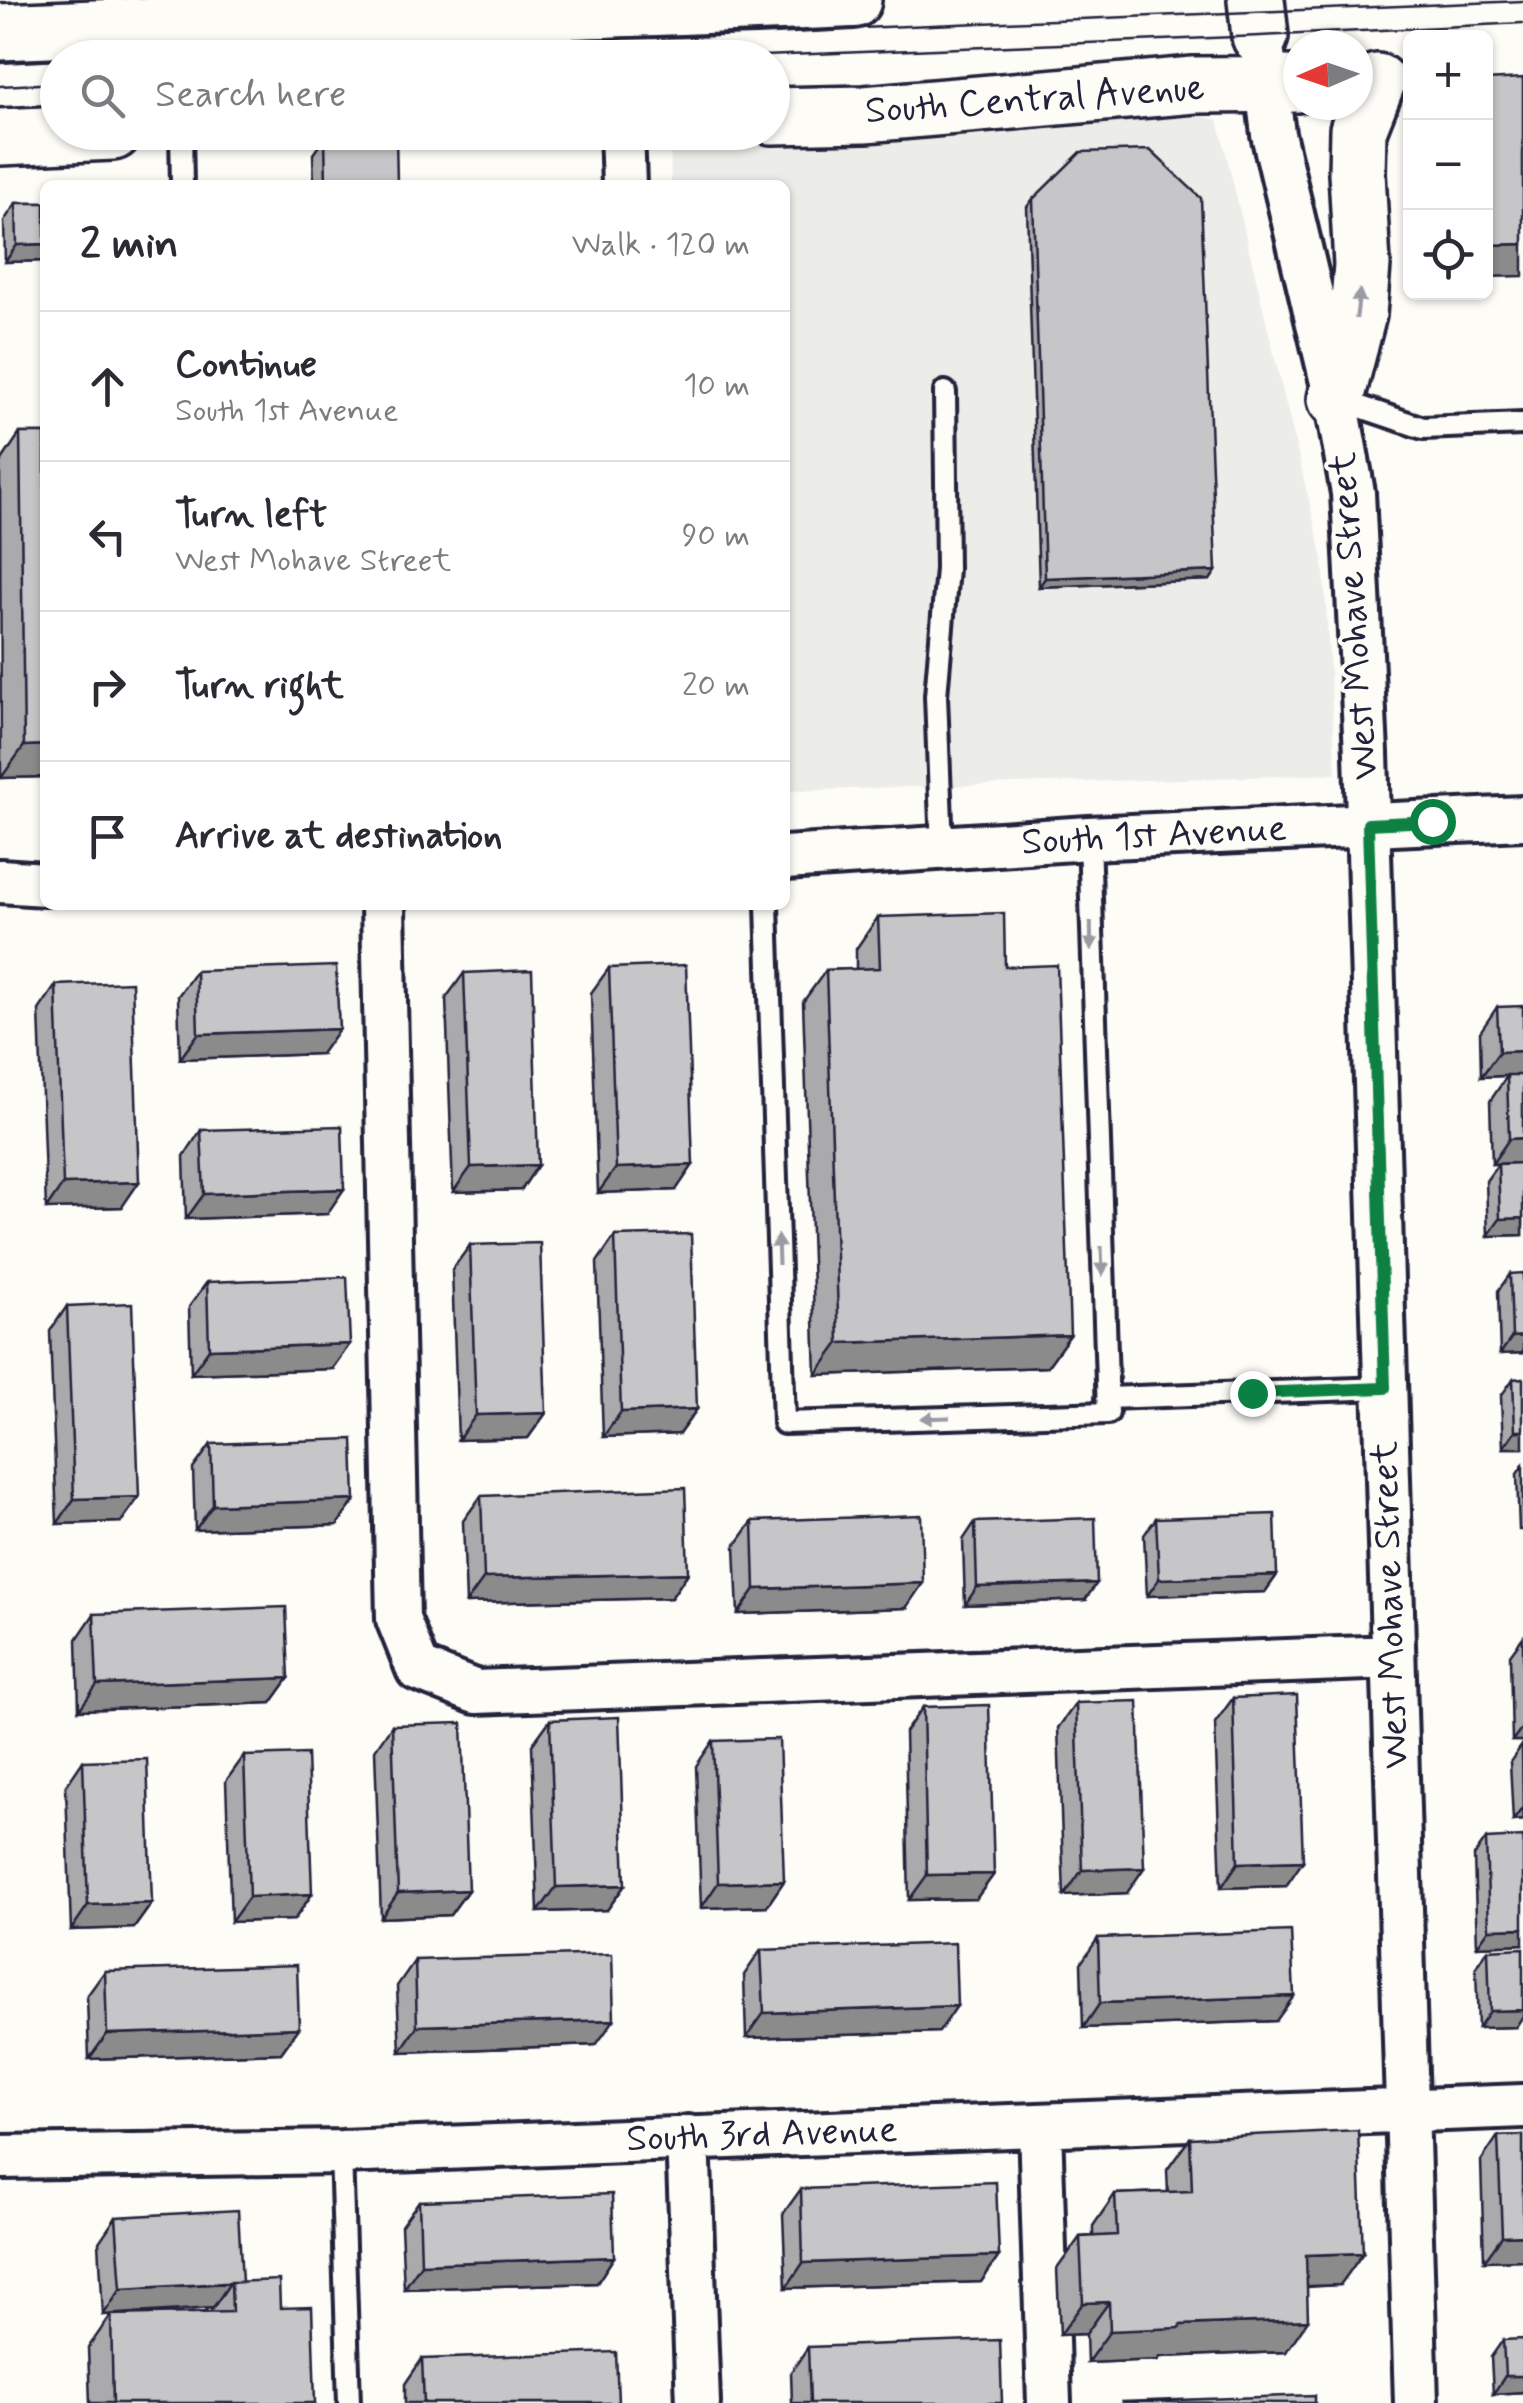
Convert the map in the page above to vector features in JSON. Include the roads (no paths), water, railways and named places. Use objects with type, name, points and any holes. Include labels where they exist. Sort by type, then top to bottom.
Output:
[{"type":"main road","points":[[0,32],[360,9],[756,6],[853,0]]},
{"type":"main road","name":"South Central Avenue","points":[[790,116],[865,114],[1194,84],[1270,51]]},
{"type":"main road","points":[[1336,399],[1358,314],[1362,265],[1358,130],[1382,82]]},
{"type":"main road","points":[[0,137],[40,135]]},
{"type":"street","name":"West Mohave Street","points":[[1270,51],[1273,134],[1336,399],[1353,493],[1365,706],[1416,2403]]},
{"type":"street","points":[[623,150],[624,180]]},
{"type":"street","name":"South 1st Avenue","points":[[790,858],[1089,838],[1523,818]]},
{"type":"street","points":[[0,881],[40,884]]},
{"type":"street","points":[[383,910],[398,1619],[418,1669],[476,1692],[1393,1657]]},
{"type":"street","name":"South 3rd Avenue","points":[[0,2157],[341,2152],[1523,2106]]},
{"type":"street","points":[[1040,2126],[1050,2403]]},
{"type":"street","points":[[688,2136],[698,2403]]},
{"type":"lane","points":[[181,150],[182,180]]},
{"type":"lane","points":[[942,848],[936,696],[947,570],[946,392]]},
{"type":"lane","points":[[1336,399],[1423,428],[1523,424]]},
{"type":"lane","points":[[767,910],[784,1423],[1108,1413],[1089,838]]},
{"type":"lane","points":[[1107,1398],[1385,1388]]},
{"type":"lane","points":[[341,2152],[349,2403]]},
{"type":"tram line","points":[[564,40],[1523,1]]},
{"type":"tram line","points":[[790,55],[1523,23]]},
{"type":"tram line","points":[[0,63],[40,61]]},
{"type":"tram line","points":[[0,86],[40,84]]}]
